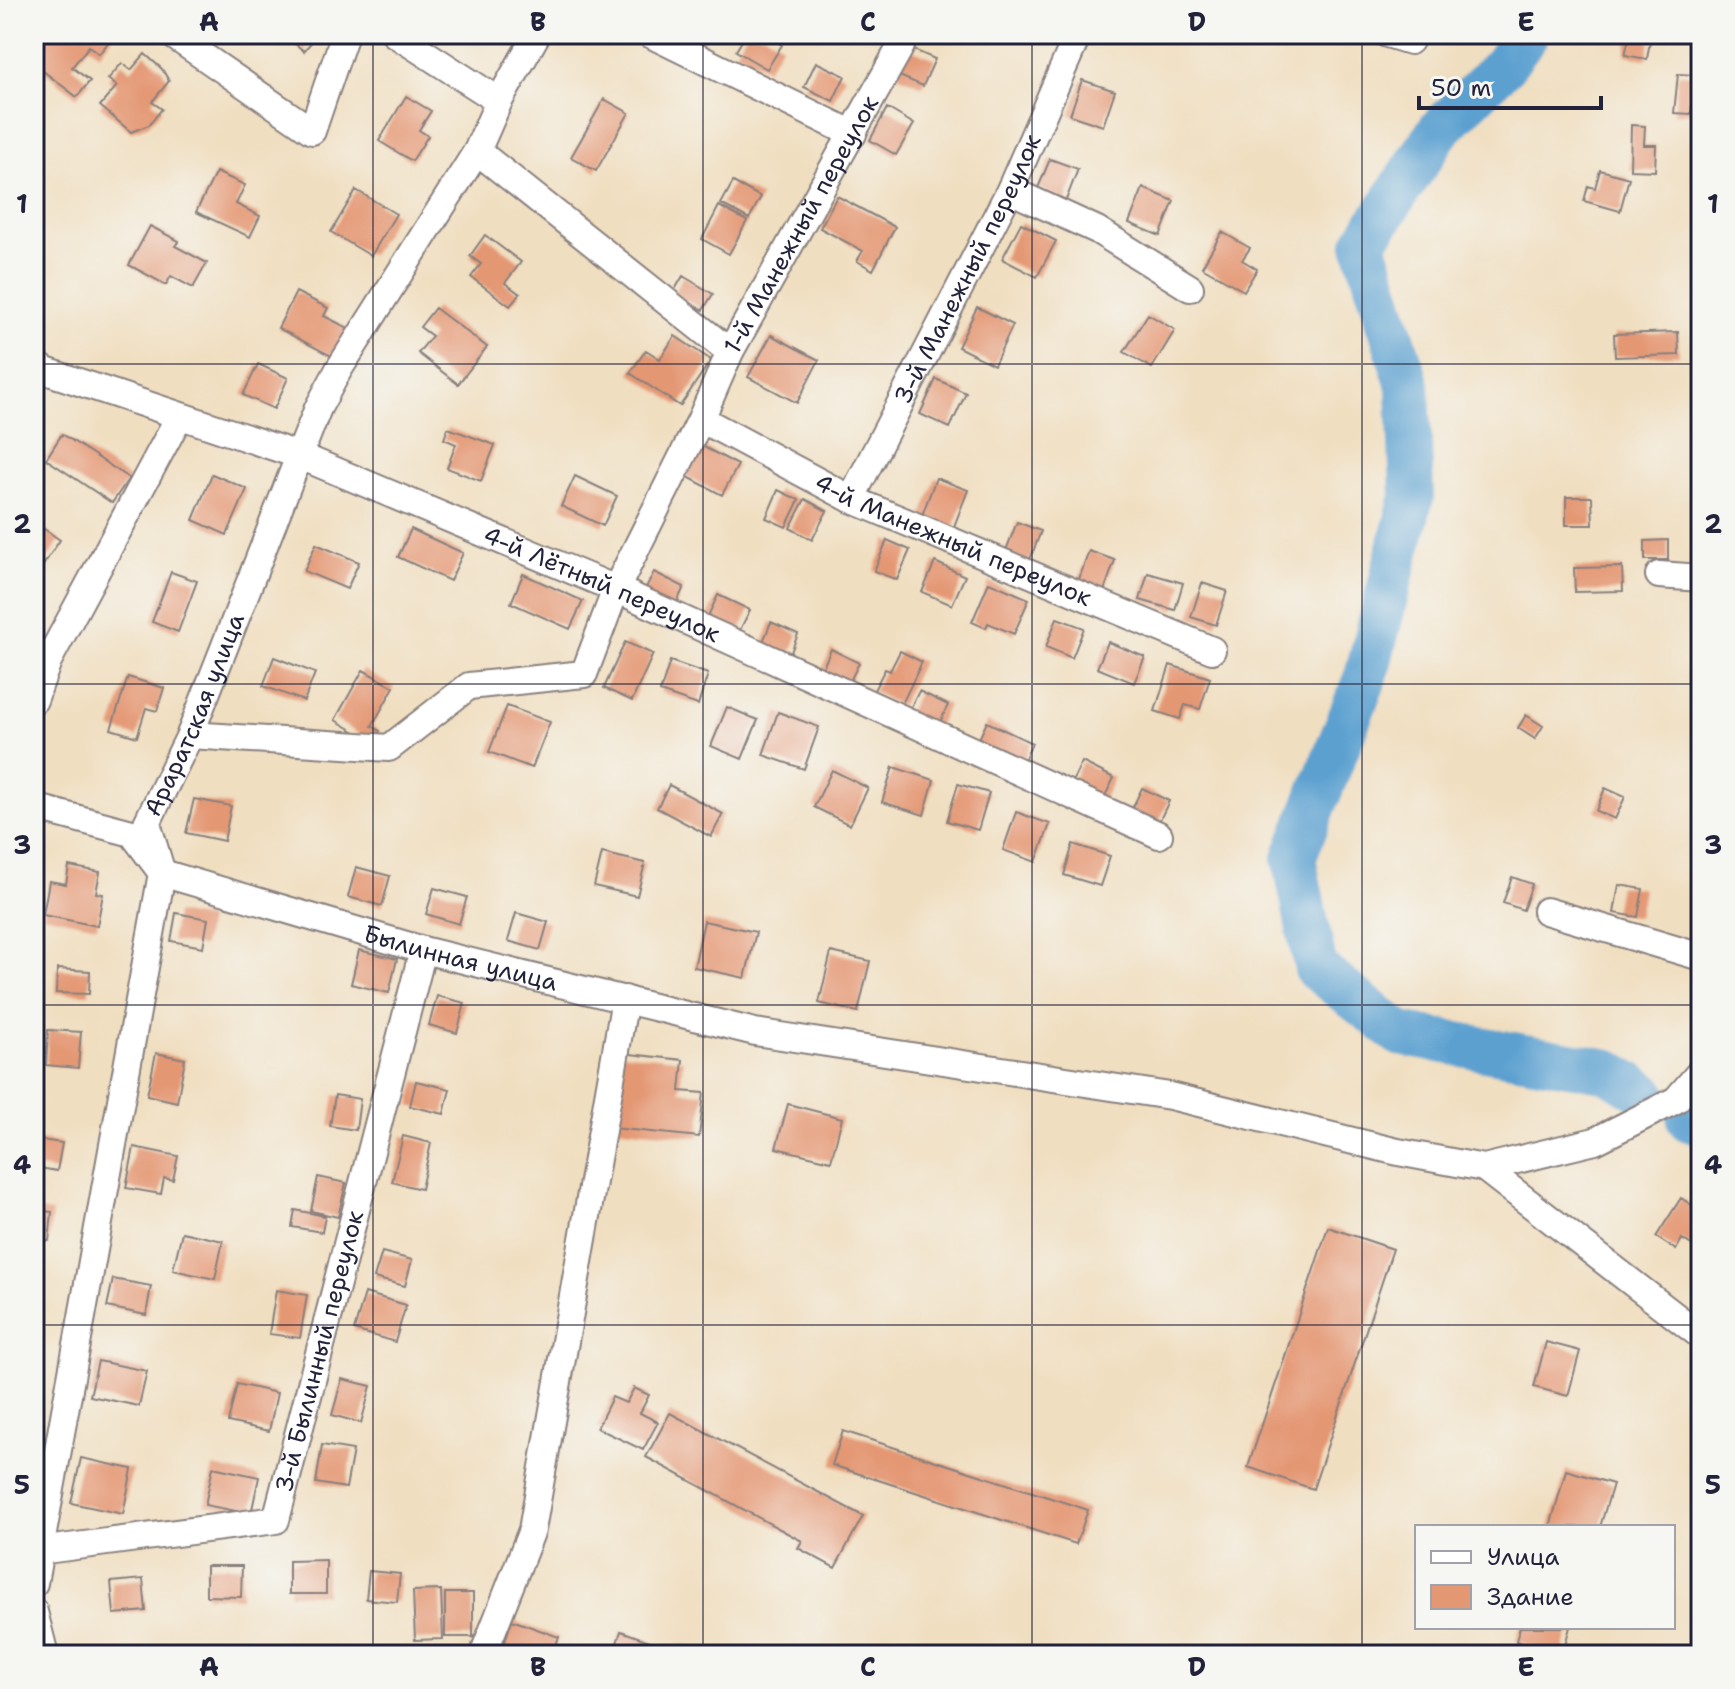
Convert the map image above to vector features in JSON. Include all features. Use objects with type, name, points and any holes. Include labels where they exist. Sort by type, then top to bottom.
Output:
[{"type":"street","points":[[171,34],[312,131],[345,34]]},
{"type":"street","points":[[395,34],[499,101]]},
{"type":"street","name":"Араратская улица","points":[[34,1583],[162,873],[147,823],[190,735],[298,455],[339,369],[477,151],[499,101],[537,34]]},
{"type":"street","points":[[650,34],[853,134]]},
{"type":"street","name":"1-й Манежный переулок","points":[[190,735],[389,748],[469,686],[584,674],[616,589],[701,419],[730,352],[853,134],[905,34]]},
{"type":"street","name":"3-й Манежный переулок","points":[[851,499],[1010,190],[1078,34]]},
{"type":"street","points":[[477,151],[730,352]]},
{"type":"street","points":[[1010,190],[1097,230],[1190,288]]},
{"type":"street","name":"4-й Лётный переулок","points":[[38,376],[298,455],[616,589],[1159,835]]},
{"type":"street","points":[[34,700],[48,661],[179,417]]},
{"type":"street","name":"4-й Манежный переулок","points":[[701,419],[851,499],[1212,650]]},
{"type":"street","points":[[1659,575],[1701,578]]},
{"type":"street","points":[[34,807],[132,833],[162,873]]},
{"type":"street","name":"Былинная улица","points":[[162,873],[423,950],[755,1032],[1170,1096],[1398,1152],[1484,1168]]},
{"type":"street","points":[[1546,911],[1701,957]]},
{"type":"street","name":"3-й Былинный переулок","points":[[38,1551],[276,1520],[423,950]]},
{"type":"street","points":[[483,1655],[532,1530],[625,999]]},
{"type":"street","points":[[1484,1168],[1595,1141],[1676,1100],[1701,1071]]},
{"type":"street","points":[[1484,1168],[1701,1336]]},
{"type":"street","points":[[34,1612],[45,1655]]},
{"type":"building","points":[[50,34],[115,34],[99,54],[89,46],[72,67],[90,81],[77,97],[34,64],[34,54]]},
{"type":"building","points":[[283,34],[318,34],[304,51]]},
{"type":"building","points":[[746,34],[764,34],[782,45],[767,69],[736,51]]},
{"type":"building","points":[[1629,38],[1650,41],[1647,59],[1625,55]]},
{"type":"building","points":[[909,48],[935,59],[923,86],[897,75]]},
{"type":"building","points":[[145,54],[162,69],[169,81],[152,102],[162,109],[149,125],[131,132],[100,106],[117,86],[108,79],[122,63],[131,70]]},
{"type":"building","points":[[816,62],[845,76],[833,101],[804,87]]},
{"type":"building","points":[[1678,74],[1695,75],[1691,114],[1674,113]]},
{"type":"building","points":[[1082,80],[1115,91],[1103,126],[1070,115]]},
{"type":"building","points":[[406,96],[431,111],[419,130],[428,136],[412,161],[379,141]]},
{"type":"building","points":[[604,99],[629,113],[596,171],[571,157]]},
{"type":"building","points":[[887,108],[914,124],[896,155],[870,140]]},
{"type":"building","points":[[1631,125],[1645,126],[1644,145],[1656,145],[1655,171],[1630,170]]},
{"type":"building","points":[[1050,159],[1078,169],[1066,200],[1038,188]]},
{"type":"building","points":[[1600,170],[1629,178],[1620,211],[1584,201],[1588,186],[1595,188]]},
{"type":"building","points":[[216,172],[245,185],[236,204],[260,216],[250,237],[196,212]]},
{"type":"building","points":[[733,182],[761,197],[749,219],[721,204]]},
{"type":"building","points":[[1143,188],[1174,201],[1160,236],[1129,223]]},
{"type":"building","points":[[356,190],[396,214],[371,256],[331,232]]},
{"type":"building","points":[[837,196],[895,227],[873,270],[857,261],[863,251],[820,228]]},
{"type":"building","points":[[719,206],[747,221],[729,254],[702,239]]},
{"type":"building","points":[[1021,223],[1056,241],[1037,277],[1002,259]]},
{"type":"building","points":[[150,226],[179,241],[175,246],[207,263],[193,288],[171,276],[166,285],[129,265]]},
{"type":"building","points":[[1222,232],[1250,248],[1242,260],[1257,269],[1244,291],[1202,267]]},
{"type":"building","points":[[485,235],[521,262],[505,283],[520,294],[510,306],[471,277],[481,264],[470,256]]},
{"type":"building","points":[[683,276],[713,294],[703,310],[673,293]]},
{"type":"building","points":[[296,292],[328,308],[324,316],[348,328],[333,357],[278,328]]},
{"type":"building","points":[[977,307],[1013,325],[994,365],[958,347]]},
{"type":"building","points":[[435,308],[487,347],[458,384],[418,353],[432,336],[420,327]]},
{"type":"building","points":[[1148,314],[1175,330],[1152,368],[1124,352]]},
{"type":"building","points":[[1678,332],[1679,355],[1615,357],[1614,334]]},
{"type":"building","points":[[771,335],[819,360],[797,403],[748,377]]},
{"type":"building","points":[[675,336],[711,360],[680,406],[630,373],[646,350],[660,359]]},
{"type":"building","points":[[258,364],[288,378],[274,409],[243,395]]},
{"type":"building","points":[[936,379],[966,393],[950,428],[920,414]]},
{"type":"building","points":[[448,428],[495,445],[481,481],[447,468],[456,444],[444,439]]},
{"type":"building","points":[[62,434],[129,478],[112,503],[46,459]]},
{"type":"building","points":[[700,445],[738,465],[722,495],[684,475]]},
{"type":"building","points":[[212,474],[247,489],[227,535],[193,520]]},
{"type":"building","points":[[575,476],[617,496],[603,526],[561,506]]},
{"type":"building","points":[[936,478],[968,490],[953,529],[921,518]]},
{"type":"building","points":[[778,490],[799,500],[786,527],[766,518]]},
{"type":"building","points":[[1566,497],[1592,497],[1593,525],[1566,525]]},
{"type":"building","points":[[805,499],[827,511],[812,540],[790,528]]},
{"type":"building","points":[[34,522],[60,540],[34,579]]},
{"type":"building","points":[[1017,522],[1041,531],[1029,562],[1005,553]]},
{"type":"building","points":[[411,529],[463,553],[450,581],[398,557]]},
{"type":"building","points":[[887,540],[910,550],[897,580],[874,571]]},
{"type":"building","points":[[1668,540],[1668,560],[1645,560],[1645,541]]},
{"type":"building","points":[[316,544],[359,562],[347,589],[304,571]]},
{"type":"building","points":[[1089,551],[1115,560],[1104,591],[1078,582]]},
{"type":"building","points":[[935,562],[965,576],[952,605],[922,592]]},
{"type":"building","points":[[1622,567],[1623,591],[1575,592],[1574,568]]},
{"type":"building","points":[[171,572],[197,581],[178,632],[152,622]]},
{"type":"building","points":[[654,572],[684,587],[673,611],[642,595]]},
{"type":"building","points":[[1148,573],[1183,583],[1175,610],[1140,600]]},
{"type":"building","points":[[523,574],[583,601],[570,629],[511,603]]},
{"type":"building","points":[[989,582],[1029,599],[1014,634],[988,623],[986,628],[972,622]]},
{"type":"building","points":[[1202,583],[1227,591],[1216,625],[1191,617]]},
{"type":"building","points":[[718,595],[750,610],[737,636],[705,622]]},
{"type":"building","points":[[1057,618],[1084,628],[1072,658],[1046,647]]},
{"type":"building","points":[[771,622],[798,634],[788,660],[760,649]]},
{"type":"building","points":[[625,642],[653,654],[632,701],[604,688]]},
{"type":"building","points":[[1108,642],[1145,657],[1134,683],[1097,668]]},
{"type":"building","points":[[831,649],[859,663],[847,687],[820,674]]},
{"type":"building","points":[[900,651],[922,662],[901,706],[873,692],[885,669],[890,671]]},
{"type":"building","points":[[274,657],[315,673],[304,701],[263,686]]},
{"type":"building","points":[[670,661],[708,674],[698,705],[660,692]]},
{"type":"building","points":[[1170,665],[1210,678],[1200,709],[1185,705],[1180,719],[1155,711]]},
{"type":"building","points":[[363,670],[394,687],[372,726],[380,731],[373,742],[335,720]]},
{"type":"building","points":[[128,677],[164,688],[157,711],[146,708],[137,737],[111,729]]},
{"type":"building","points":[[919,691],[948,705],[937,729],[907,715]]},
{"type":"building","points":[[507,706],[550,722],[532,768],[489,752]]},
{"type":"building","points":[[727,707],[758,720],[742,759],[711,746]]},
{"type":"building","points":[[778,712],[819,727],[804,769],[763,755]]},
{"type":"building","points":[[1526,715],[1543,726],[1535,739],[1518,728]]},
{"type":"building","points":[[987,722],[1032,743],[1021,767],[976,745]]},
{"type":"building","points":[[1082,762],[1114,778],[1102,802],[1070,786]]},
{"type":"building","points":[[893,767],[934,780],[924,815],[882,802]]},
{"type":"building","points":[[832,770],[868,788],[850,825],[814,807]]},
{"type":"building","points":[[958,784],[989,793],[978,830],[947,821]]},
{"type":"building","points":[[669,785],[723,814],[711,837],[657,808]]},
{"type":"building","points":[[1142,788],[1169,801],[1156,828],[1129,815]]},
{"type":"building","points":[[1605,788],[1625,797],[1615,819],[1596,811]]},
{"type":"building","points":[[194,799],[231,806],[224,841],[186,833]]},
{"type":"building","points":[[1016,812],[1050,824],[1036,862],[1003,850]]},
{"type":"building","points":[[1073,844],[1110,856],[1100,886],[1064,875]]},
{"type":"building","points":[[602,853],[645,863],[637,896],[594,886]]},
{"type":"building","points":[[69,866],[100,872],[96,893],[103,894],[97,926],[43,915],[49,881],[66,884]]},
{"type":"building","points":[[356,867],[390,876],[382,906],[348,897]]},
{"type":"building","points":[[1512,877],[1532,884],[1523,910],[1503,903]]},
{"type":"building","points":[[1619,885],[1643,889],[1638,917],[1614,913]]},
{"type":"building","points":[[434,888],[467,897],[459,924],[426,914]]},
{"type":"building","points":[[176,913],[208,919],[203,947],[171,941]]},
{"type":"building","points":[[516,913],[548,922],[540,950],[508,941]]},
{"type":"building","points":[[704,921],[756,932],[745,978],[694,967]]},
{"type":"building","points":[[359,950],[397,959],[389,993],[351,984]]},
{"type":"building","points":[[831,952],[870,961],[858,1012],[819,1003]]},
{"type":"building","points":[[57,969],[90,971],[89,994],[56,993]]},
{"type":"building","points":[[437,996],[465,1003],[457,1033],[429,1025]]},
{"type":"building","points":[[48,1030],[81,1032],[78,1068],[46,1065]]},
{"type":"building","points":[[156,1053],[185,1059],[177,1102],[147,1095]]},
{"type":"building","points":[[621,1053],[683,1060],[680,1091],[704,1093],[699,1137],[613,1128]]},
{"type":"building","points":[[416,1081],[450,1089],[444,1114],[410,1106]]},
{"type":"building","points":[[335,1095],[360,1099],[356,1130],[330,1126]]},
{"type":"building","points":[[788,1104],[842,1118],[831,1161],[776,1148]]},
{"type":"building","points":[[403,1136],[431,1143],[421,1189],[392,1182]]},
{"type":"building","points":[[34,1139],[62,1143],[57,1171],[34,1167]]},
{"type":"building","points":[[134,1147],[178,1156],[173,1180],[164,1178],[161,1194],[126,1188]]},
{"type":"building","points":[[318,1177],[346,1183],[338,1217],[311,1211]]},
{"type":"building","points":[[1681,1198],[1701,1211],[1701,1251],[1682,1239],[1676,1250],[1656,1237]]},
{"type":"building","points":[[34,1210],[52,1212],[49,1241],[34,1240]]},
{"type":"building","points":[[295,1210],[325,1216],[322,1232],[292,1227]]},
{"type":"building","points":[[1328,1227],[1393,1249],[1313,1489],[1248,1467]]},
{"type":"building","points":[[182,1232],[223,1241],[215,1279],[173,1270]]},
{"type":"building","points":[[382,1252],[412,1260],[405,1286],[374,1278]]},
{"type":"building","points":[[34,1266],[42,1267],[37,1317],[34,1317]]},
{"type":"building","points":[[113,1279],[151,1286],[146,1315],[107,1307]]},
{"type":"building","points":[[276,1290],[307,1295],[300,1338],[269,1334]]},
{"type":"building","points":[[365,1293],[406,1305],[395,1342],[354,1330]]},
{"type":"building","points":[[1546,1342],[1580,1351],[1568,1396],[1534,1387]]},
{"type":"building","points":[[98,1361],[147,1371],[139,1406],[90,1396]]},
{"type":"building","points":[[342,1379],[371,1386],[361,1423],[332,1415]]},
{"type":"building","points":[[237,1384],[277,1393],[269,1431],[228,1422]]},
{"type":"building","points":[[634,1388],[649,1395],[640,1413],[658,1422],[643,1450],[597,1428],[612,1397],[626,1403]]},
{"type":"building","points":[[670,1413],[863,1516],[835,1568],[798,1548],[802,1541],[646,1457]]},
{"type":"building","points":[[843,1431],[1088,1510],[1076,1544],[832,1465]]},
{"type":"building","points":[[322,1445],[353,1450],[346,1488],[316,1483]]},
{"type":"building","points":[[81,1458],[132,1469],[123,1514],[71,1503]]},
{"type":"building","points":[[213,1467],[259,1477],[251,1514],[205,1505]]},
{"type":"building","points":[[1566,1470],[1613,1484],[1601,1525],[1551,1525]]},
{"type":"building","points":[[326,1560],[326,1594],[289,1594],[289,1561]]},
{"type":"building","points":[[206,1566],[242,1566],[241,1597],[206,1596]]},
{"type":"building","points":[[369,1571],[400,1574],[397,1602],[366,1599]]},
{"type":"building","points":[[143,1579],[146,1611],[114,1614],[111,1582]]},
{"type":"building","points":[[441,1590],[443,1639],[415,1640],[413,1591]]},
{"type":"building","points":[[445,1593],[473,1593],[473,1637],[445,1637]]},
{"type":"building","points":[[512,1620],[559,1637],[552,1655],[527,1655],[503,1647]]},
{"type":"building","points":[[1519,1629],[1569,1629],[1562,1655],[1516,1641]]},
{"type":"building","points":[[621,1631],[655,1643],[651,1655],[613,1655]]},
{"type":"building","points":[[681,1645],[710,1654],[678,1655]]},
{"type":"waterway","points":[[1527,34],[1506,63],[1439,130],[1364,244],[1408,386],[1412,497],[1366,676],[1294,858],[1316,969],[1400,1034],[1609,1071],[1644,1093]]},
{"type":"waterway","points":[[1689,1120],[1701,1124]]}]
